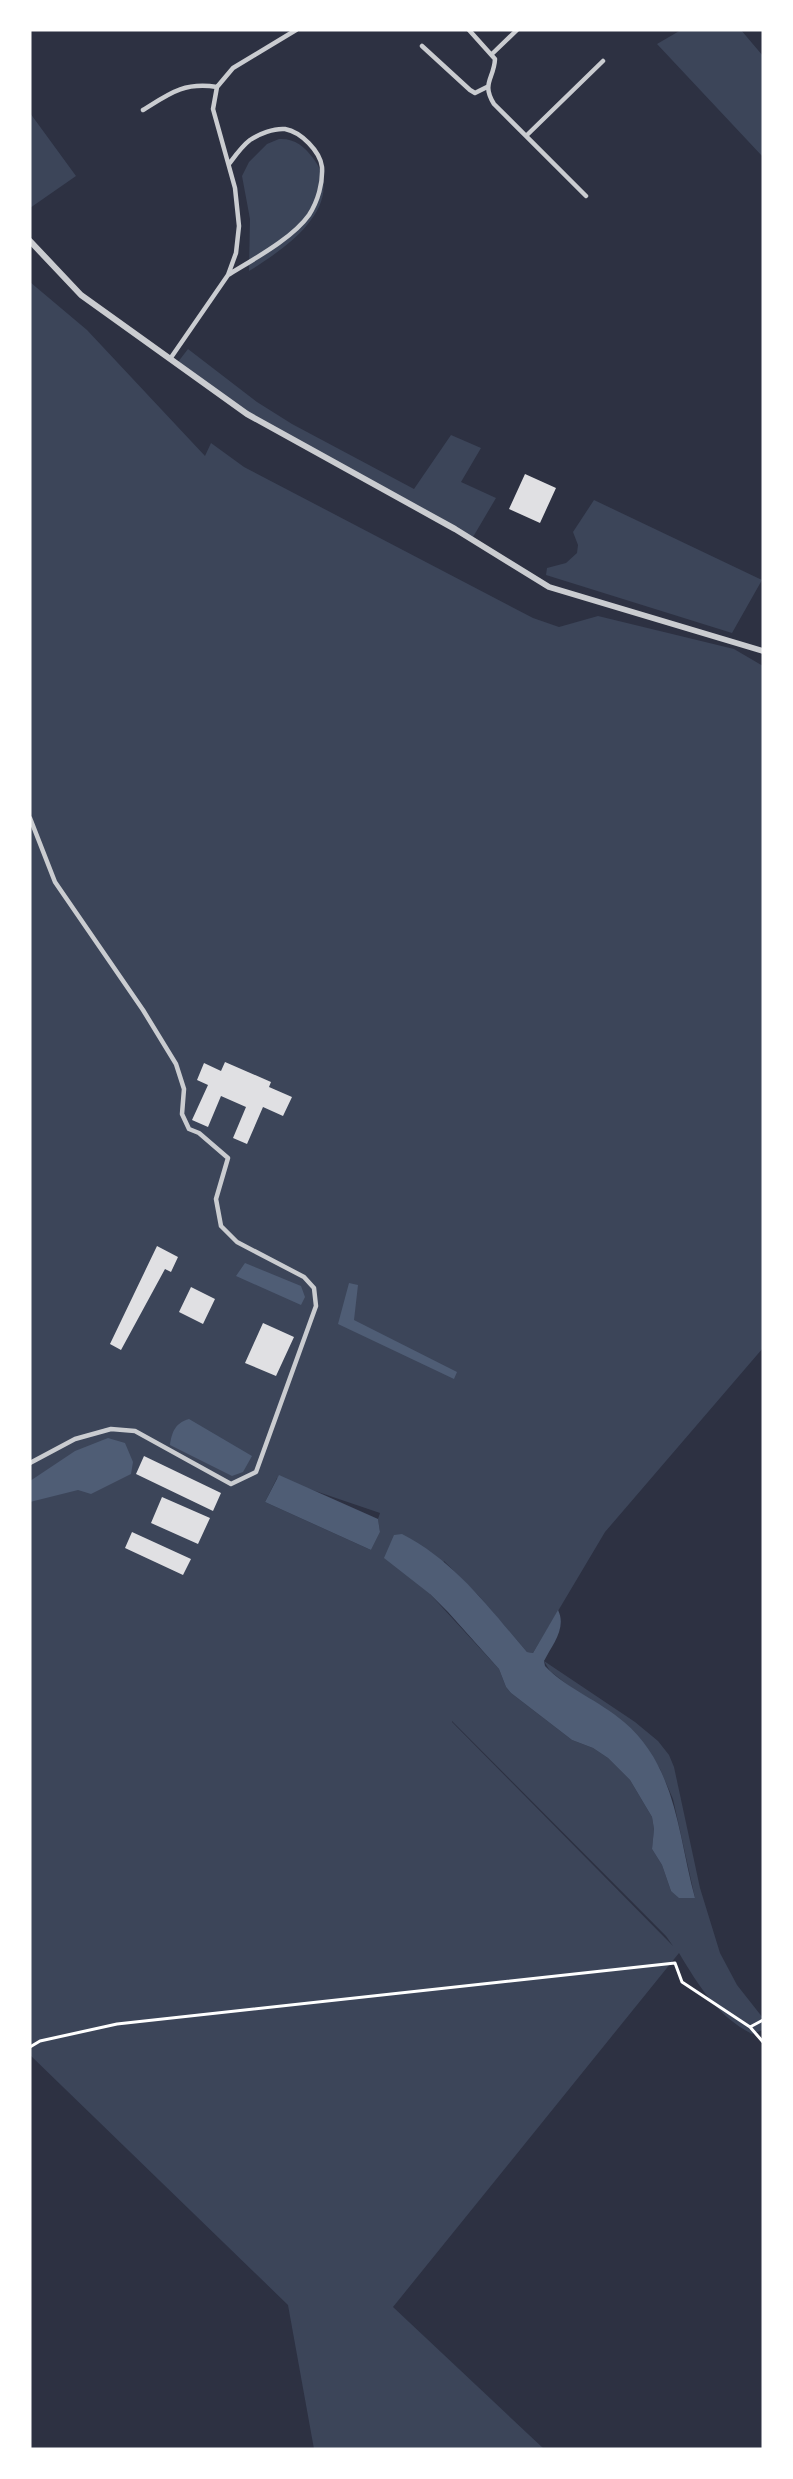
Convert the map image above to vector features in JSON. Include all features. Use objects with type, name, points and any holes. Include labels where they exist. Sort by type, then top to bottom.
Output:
[{"type":"street","points":[[30,241],[81,295],[247,414],[455,529],[549,587],[763,651]]},
{"type":"lane","points":[[170,359],[228,275],[236,253],[239,226],[235,188],[213,109],[217,87],[233,68],[296,30]]},
{"type":"lane","points":[[469,30],[495,59],[495,66],[487,87],[494,104],[586,196]]},
{"type":"lane","points":[[492,54],[517,30]]},
{"type":"lane","points":[[422,46],[470,90],[475,93],[487,87]]},
{"type":"lane","points":[[526,136],[603,61]]},
{"type":"lane","points":[[143,110],[182,87],[194,85],[217,87]]},
{"type":"lane","points":[[228,275],[273,246],[308,216],[321,189],[322,176],[322,165],[312,148],[295,133],[286,129],[262,134],[250,140],[229,164]]},
{"type":"lane","points":[[30,818],[55,882],[143,1010],[176,1064],[184,1089],[182,1114],[189,1129],[199,1133],[228,1158],[216,1199],[221,1226],[237,1242],[304,1277],[314,1288],[316,1306],[256,1472],[231,1484],[135,1431],[111,1429],[75,1439],[30,1463]]},
{"type":"path","points":[[30,2047],[40,2041],[117,2024],[675,1963],[682,1982],[750,2027],[763,2042]]},
{"type":"path","points":[[750,2027],[763,2020]]},
{"type":"shaded area","points":[[681,30],[741,30],[763,56],[763,157],[657,44]]},
{"type":"shaded area","points":[[30,113],[76,176],[30,208]]},
{"type":"shaded area","points":[[279,139],[294,141],[310,154],[322,175],[323,192],[318,209],[295,238],[249,271],[250,219],[242,176],[249,162],[267,144]]},
{"type":"shaded area","points":[[30,282],[87,330],[205,456],[211,443],[244,467],[533,618],[559,627],[598,616],[734,649],[763,666],[763,1348],[605,1532],[533,1653],[527,1652],[479,1596],[444,1561],[430,1594],[499,1669],[511,1693],[572,1740],[593,1748],[608,1758],[630,1780],[652,1817],[654,1829],[652,1849],[662,1865],[671,1891],[695,1898],[673,1799],[660,1769],[646,1747],[550,1671],[544,1661],[635,1722],[658,1741],[669,1755],[674,1767],[700,1888],[720,1953],[737,1985],[763,2018],[763,2030],[752,2034],[718,2009],[701,1988],[679,1953],[393,2307],[544,2449],[314,2449],[288,2305],[30,2055]],"holes":[[[277,1478],[380,1513],[378,1519],[380,1532],[371,1550],[265,1502]],[[452,1722],[666,1936],[673,1946]]]},
{"type":"shaded area","points":[[188,349],[257,402],[292,424],[414,489],[451,435],[481,448],[461,482],[496,498],[473,537],[233,405],[178,362]]},
{"type":"shaded area","points":[[594,500],[762,580],[732,633],[546,575],[547,568],[566,563],[577,553],[578,545],[573,532]]},
{"type":"shaded area","points":[[245,1263],[301,1286],[305,1297],[301,1305],[236,1276]]},
{"type":"shaded area","points":[[349,1283],[358,1285],[354,1320],[457,1372],[454,1379],[338,1324]]},
{"type":"shaded area","points":[[189,1419],[252,1456],[243,1472],[232,1476],[170,1445],[175,1429],[180,1423]]},
{"type":"shaded area","points":[[108,1438],[125,1443],[133,1462],[131,1474],[91,1494],[78,1490],[30,1502],[30,1481],[75,1451]]},
{"type":"shaded area","points":[[279,1475],[378,1519],[380,1532],[371,1550],[265,1502]]},
{"type":"shaded area","points":[[402,1534],[421,1545],[455,1572],[485,1602],[527,1652],[533,1653],[558,1610],[560,1630],[544,1661],[545,1666],[563,1682],[624,1722],[642,1740],[655,1760],[673,1804],[695,1898],[679,1898],[671,1891],[662,1865],[652,1849],[654,1829],[652,1817],[630,1780],[608,1758],[593,1748],[572,1740],[511,1693],[499,1669],[448,1612],[430,1594],[384,1558],[394,1535]]},
{"type":"building","points":[[525,474],[556,488],[540,523],[509,509]]},
{"type":"building","points":[[225,1062],[271,1082],[269,1087],[292,1097],[283,1116],[263,1107],[247,1144],[233,1138],[246,1107],[221,1096],[208,1127],[192,1120],[208,1085],[197,1080],[204,1063],[221,1071]]},
{"type":"building","points":[[157,1246],[178,1257],[171,1272],[165,1269],[121,1350],[110,1344]]},
{"type":"building","points":[[191,1287],[215,1299],[203,1324],[179,1312]]},
{"type":"building","points":[[263,1323],[294,1337],[276,1376],[245,1363]]},
{"type":"building","points":[[144,1456],[221,1493],[213,1511],[136,1474]]},
{"type":"building","points":[[162,1497],[210,1518],[198,1544],[151,1523]]},
{"type":"building","points":[[132,1532],[191,1559],[183,1575],[125,1548]]}]
